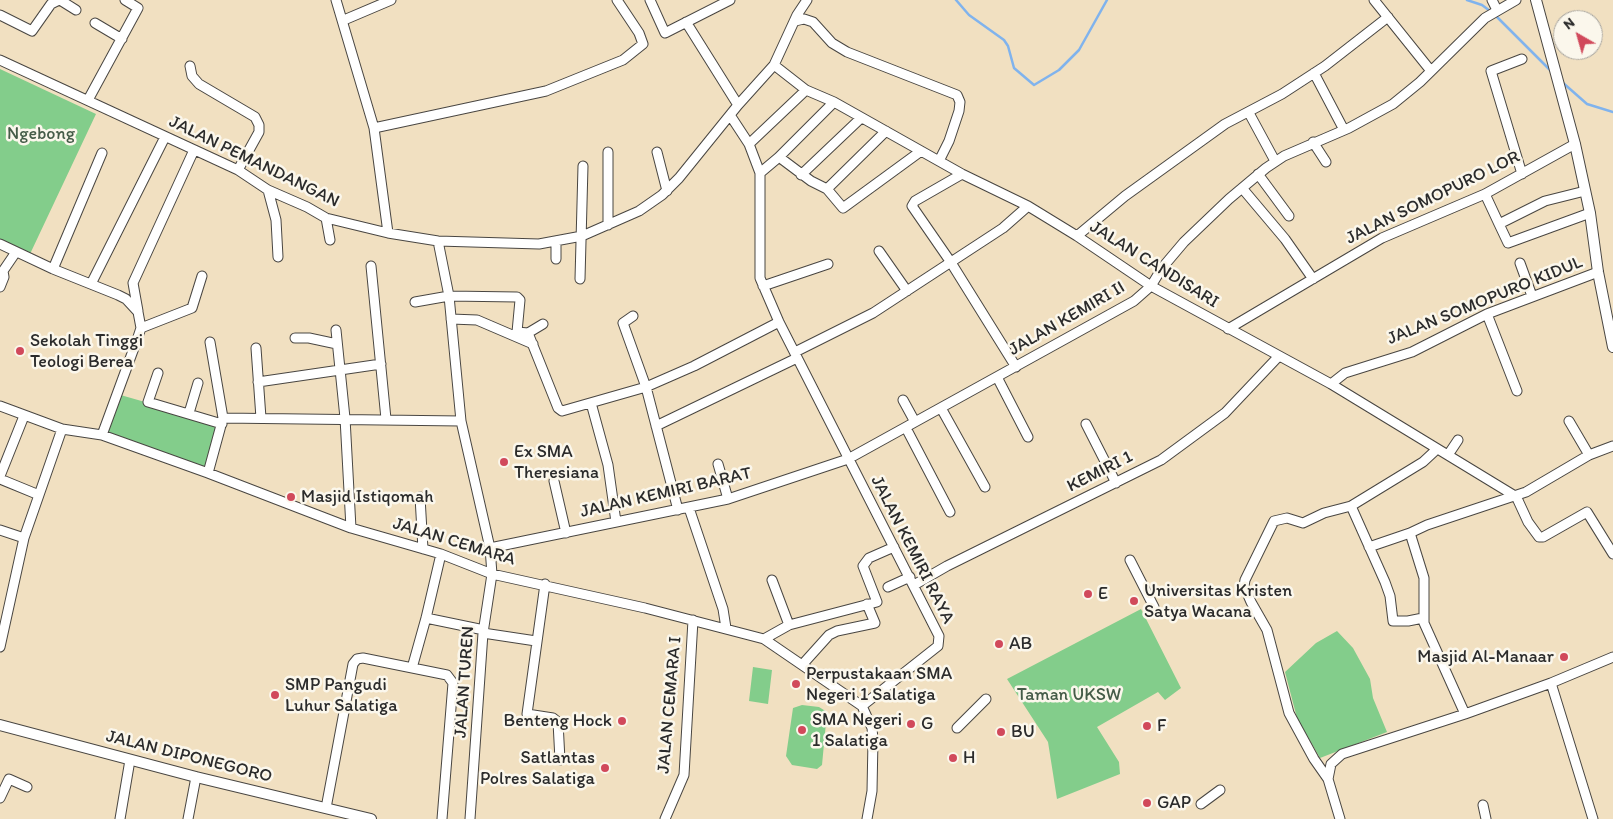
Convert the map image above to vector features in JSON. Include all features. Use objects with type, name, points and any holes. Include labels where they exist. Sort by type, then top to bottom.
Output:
[{"type":"main road","points":[[1536,0],[1575,144],[1590,213],[1598,272],[1609,302],[1613,347]]},
{"type":"main road","name":"JALAN DIPONEGORO","points":[[0,725],[196,777],[371,819]]},
{"type":"street","points":[[0,15],[32,31],[51,4],[59,0],[76,10]]},
{"type":"street","points":[[88,100],[140,4],[125,0]]},
{"type":"street","points":[[336,0],[344,20],[374,128],[388,233]]},
{"type":"street","points":[[344,20],[391,0]]},
{"type":"street","points":[[374,128],[546,90],[623,60],[643,44],[639,33],[617,0]]},
{"type":"street","points":[[650,0],[664,32],[730,0]]},
{"type":"street","name":"JALAN PEMANDANGAN","points":[[0,60],[238,170],[268,190],[307,207],[326,218],[388,233],[438,241],[540,244],[582,236],[608,226],[639,211],[666,191],[679,178],[738,105],[774,66],[807,0]]},
{"type":"street","points":[[1374,0],[1431,71]]},
{"type":"street","points":[[1492,0],[1496,11]]},
{"type":"street","name":"JALAN KEMIRI II","points":[[848,459],[1134,301],[1151,286],[1162,268],[1184,242],[1258,174],[1275,161],[1313,142],[1344,130],[1393,104],[1431,71],[1485,18],[1516,0]]},
{"type":"street","points":[[1077,236],[1125,196],[1225,124],[1248,113],[1314,73],[1388,17]]},
{"type":"street","points":[[795,21],[804,19],[813,22],[832,43],[847,52],[957,95],[960,102],[958,111],[949,141],[940,161]]},
{"type":"street","points":[[686,22],[738,105]]},
{"type":"street","points":[[95,23],[122,39]]},
{"type":"street","points":[[1522,58],[1491,71],[1522,174]]},
{"type":"street","points":[[190,66],[192,76],[199,84],[256,117],[260,125],[259,132],[238,170]]},
{"type":"street","name":"JALAN CANDISARI","points":[[774,66],[806,90],[834,102],[962,174],[1028,206],[1077,236],[1151,286],[1278,357],[1331,384],[1515,496]]},
{"type":"street","points":[[1314,73],[1344,130]]},
{"type":"street","points":[[749,144],[806,90]]},
{"type":"street","points":[[760,173],[779,157],[834,102]]},
{"type":"street","points":[[1248,113],[1275,161]]},
{"type":"street","points":[[730,115],[749,144],[760,173],[762,282],[828,264]]},
{"type":"street","points":[[801,174],[861,118]]},
{"type":"street","points":[[827,189],[886,131]]},
{"type":"street","points":[[91,284],[165,137]]},
{"type":"street","points":[[1313,142],[1326,162]]},
{"type":"street","name":"JALAN SOMOPURO LOR","points":[[1228,329],[1382,238],[1485,194],[1575,144]]},
{"type":"street","points":[[102,435],[141,328],[133,283],[194,150]]},
{"type":"street","points":[[779,157],[801,174],[827,189],[843,208],[921,151]]},
{"type":"street","points":[[608,152],[608,226]]},
{"type":"street","points":[[657,152],[666,191]]},
{"type":"street","points":[[53,269],[102,153]]},
{"type":"street","points":[[580,278],[583,166]]},
{"type":"street","points":[[962,174],[914,202],[912,206],[950,261],[1016,367]]},
{"type":"street","points":[[1258,174],[1289,216]]},
{"type":"street","points":[[1242,188],[1284,239],[1313,279]]},
{"type":"street","points":[[268,190],[276,220],[278,257]]},
{"type":"street","points":[[1499,224],[1545,201],[1585,191]]},
{"type":"street","points":[[1485,194],[1508,244],[1590,213]]},
{"type":"street","points":[[656,426],[796,355],[873,313],[950,261],[1004,228],[1028,206]]},
{"type":"street","points":[[326,218],[330,240]]},
{"type":"street","name":"JALAN TUREN","points":[[438,241],[449,296],[461,421],[490,548],[492,574],[483,631],[470,819]]},
{"type":"street","points":[[556,242],[556,259]]},
{"type":"street","points":[[0,244],[53,269],[126,299],[138,312]]},
{"type":"street","points":[[0,287],[4,277],[2,270],[16,252]]},
{"type":"street","points":[[879,252],[907,291]]},
{"type":"street","points":[[1520,263],[1532,296]]},
{"type":"street","points":[[370,266],[386,419]]},
{"type":"street","name":"JALAN SOMOPURO KIDUL","points":[[1331,384],[1345,373],[1412,352],[1487,314],[1598,272]]},
{"type":"street","points":[[141,328],[192,308],[202,276]]},
{"type":"street","name":"JALAN KEMIRI RAYA","points":[[762,282],[779,322],[912,581],[938,636],[938,646],[862,706]]},
{"type":"street","points":[[415,302],[449,296],[517,297],[520,300],[516,330],[518,333],[528,333],[543,324]]},
{"type":"street","points":[[1487,314],[1517,391]]},
{"type":"street","points":[[633,316],[623,323],[646,387],[678,510]]},
{"type":"street","points":[[451,319],[477,320],[533,344]]},
{"type":"street","points":[[528,333],[558,408],[562,411],[646,387],[694,366],[779,322]]},
{"type":"street","points":[[336,330],[351,528]]},
{"type":"street","points":[[294,338],[337,344]]},
{"type":"street","points":[[208,473],[223,421],[210,342]]},
{"type":"street","points":[[256,348],[261,418]]},
{"type":"street","name":"KEMIRI 1","points":[[888,588],[912,581],[947,566],[1161,460],[1225,413],[1278,357]]},
{"type":"street","points":[[258,382],[381,364]]},
{"type":"street","points":[[158,373],[148,402],[223,421],[261,418],[344,418],[461,421]]},
{"type":"street","points":[[997,377],[1028,437]]},
{"type":"street","points":[[189,413],[198,383]]},
{"type":"street","points":[[903,400],[915,422]]},
{"type":"street","points":[[591,403],[608,465],[616,522]]},
{"type":"street","name":"JALAN CEMARA","points":[[0,406],[62,429],[102,435],[351,528],[441,554],[492,574],[545,584],[764,639],[862,706]]},
{"type":"street","points":[[941,408],[985,486]]},
{"type":"street","points":[[24,416],[0,478],[39,494]]},
{"type":"street","points":[[1569,421],[1589,455]]},
{"type":"street","points":[[1086,424],[1116,483]]},
{"type":"street","points":[[906,428],[950,512]]},
{"type":"street","points":[[0,647],[24,538],[62,429]]},
{"type":"street","points":[[1448,455],[1458,440]]},
{"type":"street","points":[[1369,548],[1427,525],[1515,496],[1549,481],[1589,455],[1613,446]]},
{"type":"street","points":[[1340,819],[1328,779],[1300,736],[1289,713],[1268,630],[1251,602],[1244,586],[1245,580],[1274,521],[1286,518],[1302,523],[1324,513],[1351,506],[1423,462],[1437,449]]},
{"type":"street","name":"JALAN KEMIRI BARAT","points":[[490,548],[728,499],[848,459]]},
{"type":"street","points":[[718,464],[728,499]]},
{"type":"street","points":[[554,481],[566,533]]},
{"type":"street","points":[[1515,496],[1528,522],[1539,537],[1543,537],[1587,512],[1613,554]]},
{"type":"street","points":[[420,497],[423,549]]},
{"type":"street","points":[[1351,506],[1388,590],[1393,621],[1423,618]]},
{"type":"street","points":[[690,508],[723,609],[726,628]]},
{"type":"street","points":[[0,530],[24,538]]},
{"type":"street","points":[[1410,533],[1424,578],[1423,618],[1465,714]]},
{"type":"street","points":[[764,639],[789,625],[877,601],[863,566],[870,558],[894,547]]},
{"type":"street","points":[[412,668],[441,554]]},
{"type":"street","points":[[1130,560],[1154,608]]},
{"type":"street","points":[[772,580],[789,625]]},
{"type":"street","points":[[545,584],[527,714],[553,718],[558,722],[560,760]]},
{"type":"street","points":[[802,665],[828,635],[837,631],[875,623],[867,604]]},
{"type":"street","points":[[426,618],[536,641]]},
{"type":"street","name":"JALAN CEMARA I","points":[[665,819],[684,775],[693,620]]},
{"type":"street","points":[[1328,779],[1331,764],[1342,754],[1465,714],[1551,683],[1613,657]]},
{"type":"street","points":[[326,808],[353,664],[357,659],[364,658],[447,675],[453,684],[442,819]]},
{"type":"street","points":[[1551,683],[1593,819]]},
{"type":"street","points":[[957,728],[986,699]]},
{"type":"street","points":[[862,706],[872,728],[873,740],[872,791],[867,819]]},
{"type":"street","points":[[120,819],[130,760]]},
{"type":"street","points":[[188,819],[196,777]]},
{"type":"street","points":[[0,798],[9,779],[27,787]]},
{"type":"street","points":[[1201,804],[1220,790]]},
{"type":"street","points":[[1482,806],[1486,819]]},
{"type":"green space","name":"Ngebong","points":[[0,69],[96,114],[30,254],[0,240]]},
{"type":"green space","points":[[117,394],[222,424],[208,473],[102,435]]},
{"type":"green space","name":"Taman UKSW","points":[[1141,609],[1181,688],[1165,700],[1158,692],[1097,727],[1119,762],[1120,774],[1057,799],[1048,742],[1007,679]]},
{"type":"green space","points":[[1337,631],[1353,648],[1370,679],[1373,698],[1387,732],[1320,758],[1297,718],[1285,672],[1316,643]]},
{"type":"green space","points":[[753,667],[772,670],[768,704],[749,701]]},
{"type":"green space","points":[[802,705],[819,707],[827,712],[822,765],[817,769],[792,765],[786,756],[793,708]]},
{"type":"waterway","points":[[956,0],[969,15],[1004,40],[1008,46],[1014,68],[1034,85],[1059,70],[1079,50],[1107,0]]},
{"type":"waterway","points":[[1467,0],[1482,5],[1490,11]]},
{"type":"waterway","points":[[1495,15],[1551,71]]},
{"type":"waterway","points":[[1562,82],[1587,104],[1613,112]]},
{"type":"place","name":"Sekolah Tinggi Teologi Berea","points":[[20,351]]},
{"type":"place","name":"Ex SMA Theresiana","points":[[504,462]]},
{"type":"place","name":"Masjid Istiqomah","points":[[291,497]]},
{"type":"place","name":"E","points":[[1088,594]]},
{"type":"place","name":"Universitas Kristen Satya Wacana","points":[[1134,601]]},
{"type":"place","name":"AB","points":[[999,644]]},
{"type":"place","name":"Masjid Al-Manaar","points":[[1564,657]]},
{"type":"place","name":"Perpustakaan SMA Negeri 1 Salatiga","points":[[796,684]]},
{"type":"place","name":"SMP Pangudi Luhur Salatiga","points":[[275,695]]},
{"type":"place","name":"Benteng Hock","points":[[622,721]]},
{"type":"place","name":"G","points":[[911,724]]},
{"type":"place","name":"F","points":[[1147,726]]},
{"type":"place","name":"SMA Negeri 1 Salatiga","points":[[802,730]]},
{"type":"place","name":"BU","points":[[1001,732]]},
{"type":"place","name":"H","points":[[953,758]]},
{"type":"place","name":"Satlantas Polres Salatiga","points":[[605,768]]},
{"type":"place","name":"GAP","points":[[1147,803]]}]
